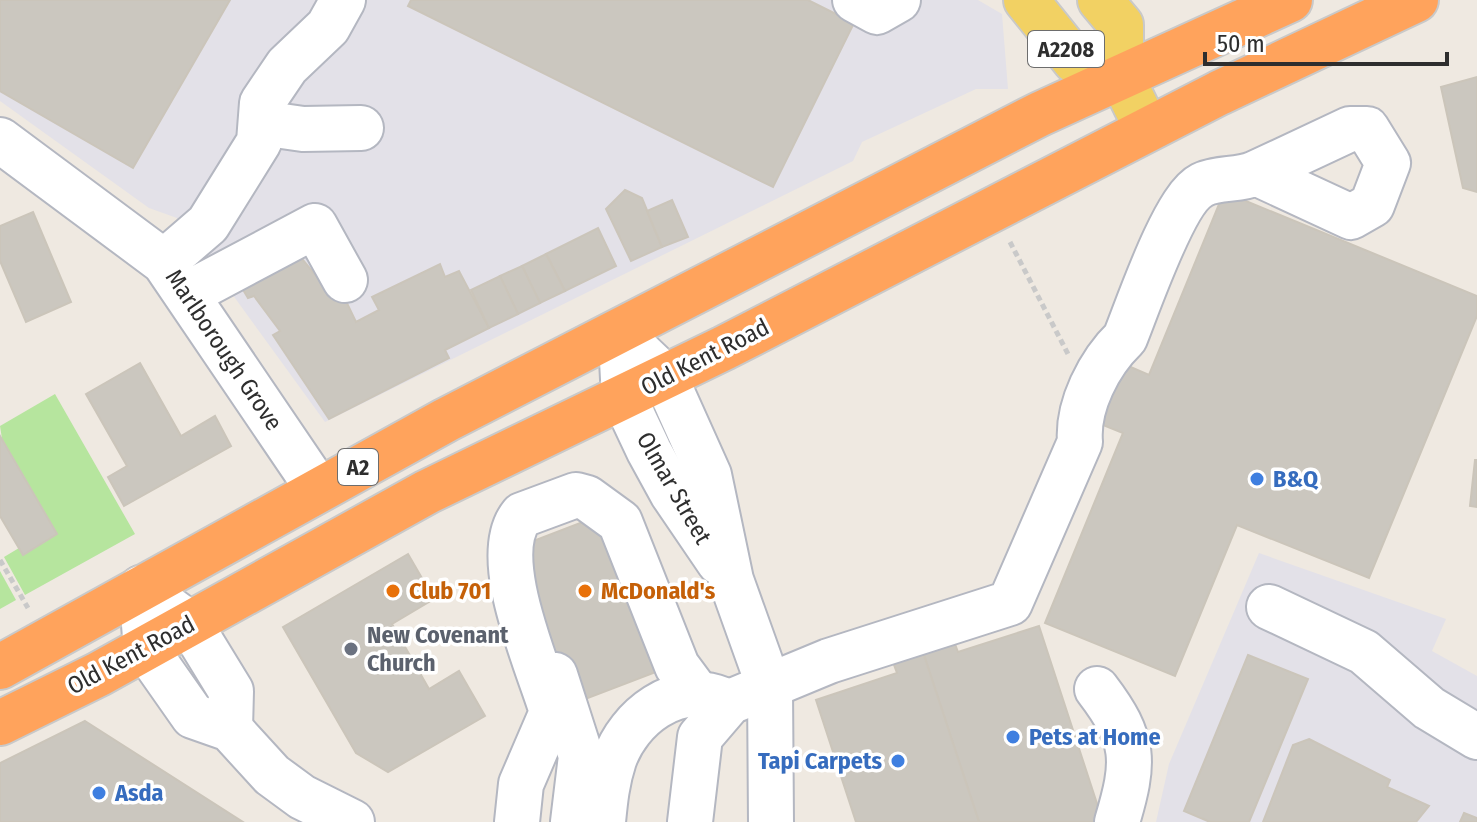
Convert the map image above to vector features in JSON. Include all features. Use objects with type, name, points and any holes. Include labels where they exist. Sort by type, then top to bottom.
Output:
[{"type":"highway","name":"A2","points":[[0,667],[318,489],[1040,114],[1290,0]]},
{"type":"highway","name":"Old Kent Road","points":[[0,723],[146,649],[427,492],[624,398],[1147,129],[1416,0]]},
{"type":"main road","name":"A2208","points":[[1026,0],[1075,61],[1121,76]]},
{"type":"main road","name":"A2208","points":[[1100,0],[1121,25],[1121,76],[1147,129]]},
{"type":"street","points":[[176,278],[259,142],[262,103],[287,66],[328,27],[343,0]]},
{"type":"street","points":[[855,0],[877,12],[898,0]]},
{"type":"street","points":[[261,123],[303,129],[361,128]]},
{"type":"street","name":"Marlborough Grove","points":[[0,140],[176,278],[318,489]]},
{"type":"street","points":[[603,822],[615,757],[635,725],[657,705],[733,695],[1010,603],[1080,442],[1078,420],[1109,353],[1125,338],[1179,208],[1201,185],[1256,173]]},
{"type":"street","points":[[176,278],[315,226],[345,280]]},
{"type":"street","name":"Olmar Street","points":[[620,334],[665,377],[709,475],[731,580],[733,695],[771,822]]},
{"type":"street","name":"Olmar Street","points":[[620,334],[624,398],[672,493],[731,580]]},
{"type":"street","points":[[517,822],[521,784],[552,712],[523,629],[509,559],[513,526],[522,515],[565,497],[587,498],[620,522],[677,666],[733,695]]},
{"type":"street","points":[[141,588],[190,624],[231,691],[230,729]]},
{"type":"street","points":[[141,588],[146,649],[193,716],[230,729],[272,775],[302,797],[352,822]]},
{"type":"street","points":[[518,598],[529,609],[572,720],[581,756],[573,822]]},
{"type":"street","points":[[1269,607],[1364,652],[1429,708],[1477,737]]},
{"type":"street","points":[[1097,689],[1126,733],[1131,755],[1131,773],[1117,822]]},
{"type":"street","points":[[690,822],[700,737],[733,695]]},
{"type":"street","points":[[556,822],[546,801],[553,751],[572,720]]},
{"type":"path","points":[[1014,249],[1082,383],[1093,388]]},
{"type":"path","points":[[0,560],[28,608]]},
{"type":"shaded area","points":[[0,0],[978,0],[1002,14],[1008,89],[976,89],[862,142],[853,161],[325,422],[177,218],[149,208],[0,101]]},
{"type":"shaded area","points":[[1259,553],[1446,619],[1432,651],[1477,676],[1477,822],[1156,822],[1169,764]]},
{"type":"green space","points":[[55,394],[135,534],[25,595],[4,557],[19,548],[0,426]]},
{"type":"green space","points":[[0,571],[16,600],[0,609]]},
{"type":"building","points":[[0,0],[230,0],[133,168],[0,91]]},
{"type":"building","points":[[411,0],[808,0],[854,23],[773,187],[408,6]]},
{"type":"building","points":[[1477,77],[1477,192],[1463,188],[1441,87]]},
{"type":"building","points":[[625,190],[642,198],[662,247],[631,261],[606,209]]},
{"type":"building","name":"B&Q","points":[[1224,192],[1477,296],[1477,316],[1369,578],[1237,525],[1175,676],[1045,623],[1123,433],[1093,421],[1117,361],[1149,375]]},
{"type":"building","points":[[672,200],[688,237],[662,247],[647,211]]},
{"type":"building","points":[[33,212],[71,302],[26,322],[0,261],[0,226]]},
{"type":"building","points":[[598,228],[616,266],[565,291],[546,254]]},
{"type":"building","points":[[298,254],[337,301],[344,297],[356,322],[379,310],[372,297],[440,264],[445,277],[459,271],[489,328],[445,350],[449,358],[329,419],[273,335],[280,331],[254,296],[248,298],[239,283]]},
{"type":"building","points":[[546,254],[565,291],[540,303],[522,266]]},
{"type":"building","points":[[522,266],[540,303],[518,314],[500,276]]},
{"type":"building","points":[[500,276],[518,314],[489,328],[471,290]]},
{"type":"building","points":[[140,363],[181,436],[215,416],[231,446],[124,506],[108,477],[127,466],[86,394]]},
{"type":"building","points":[[0,436],[57,534],[23,555],[0,516]]},
{"type":"building","points":[[1477,460],[1477,507],[1470,506]]},
{"type":"building","name":"McDonald's","points":[[601,515],[669,667],[567,706],[522,565],[523,545]]},
{"type":"building","name":"New Covenant Church","points":[[408,554],[434,599],[392,624],[429,689],[459,671],[485,716],[388,772],[356,753],[283,627]]},
{"type":"building","name":"Pets at Home","points":[[1039,626],[1103,822],[979,822],[919,640],[950,631],[958,652]]},
{"type":"building","name":"Tapi Carpets","points":[[919,640],[979,822],[856,822],[816,700],[897,673],[889,651]]},
{"type":"building","points":[[1248,655],[1308,679],[1249,822],[1210,822],[1184,811]]},
{"type":"building","name":"Asda","points":[[85,721],[243,822],[0,822],[0,763]]},
{"type":"building","points":[[1309,739],[1390,780],[1387,787],[1429,806],[1416,822],[1263,822],[1293,745]]},
{"type":"building","points":[[1464,813],[1477,818],[1477,822],[1460,822]]},
{"type":"place","name":"B&Q","points":[[1257,479]]},
{"type":"place","name":"Club 701","points":[[393,591]]},
{"type":"place","name":"McDonald's","points":[[585,591]]},
{"type":"place","name":"New Covenant Church","points":[[351,649]]},
{"type":"place","name":"Pets at Home","points":[[1013,737]]},
{"type":"place","name":"Tapi Carpets","points":[[898,761]]},
{"type":"place","name":"Asda","points":[[99,793]]}]
